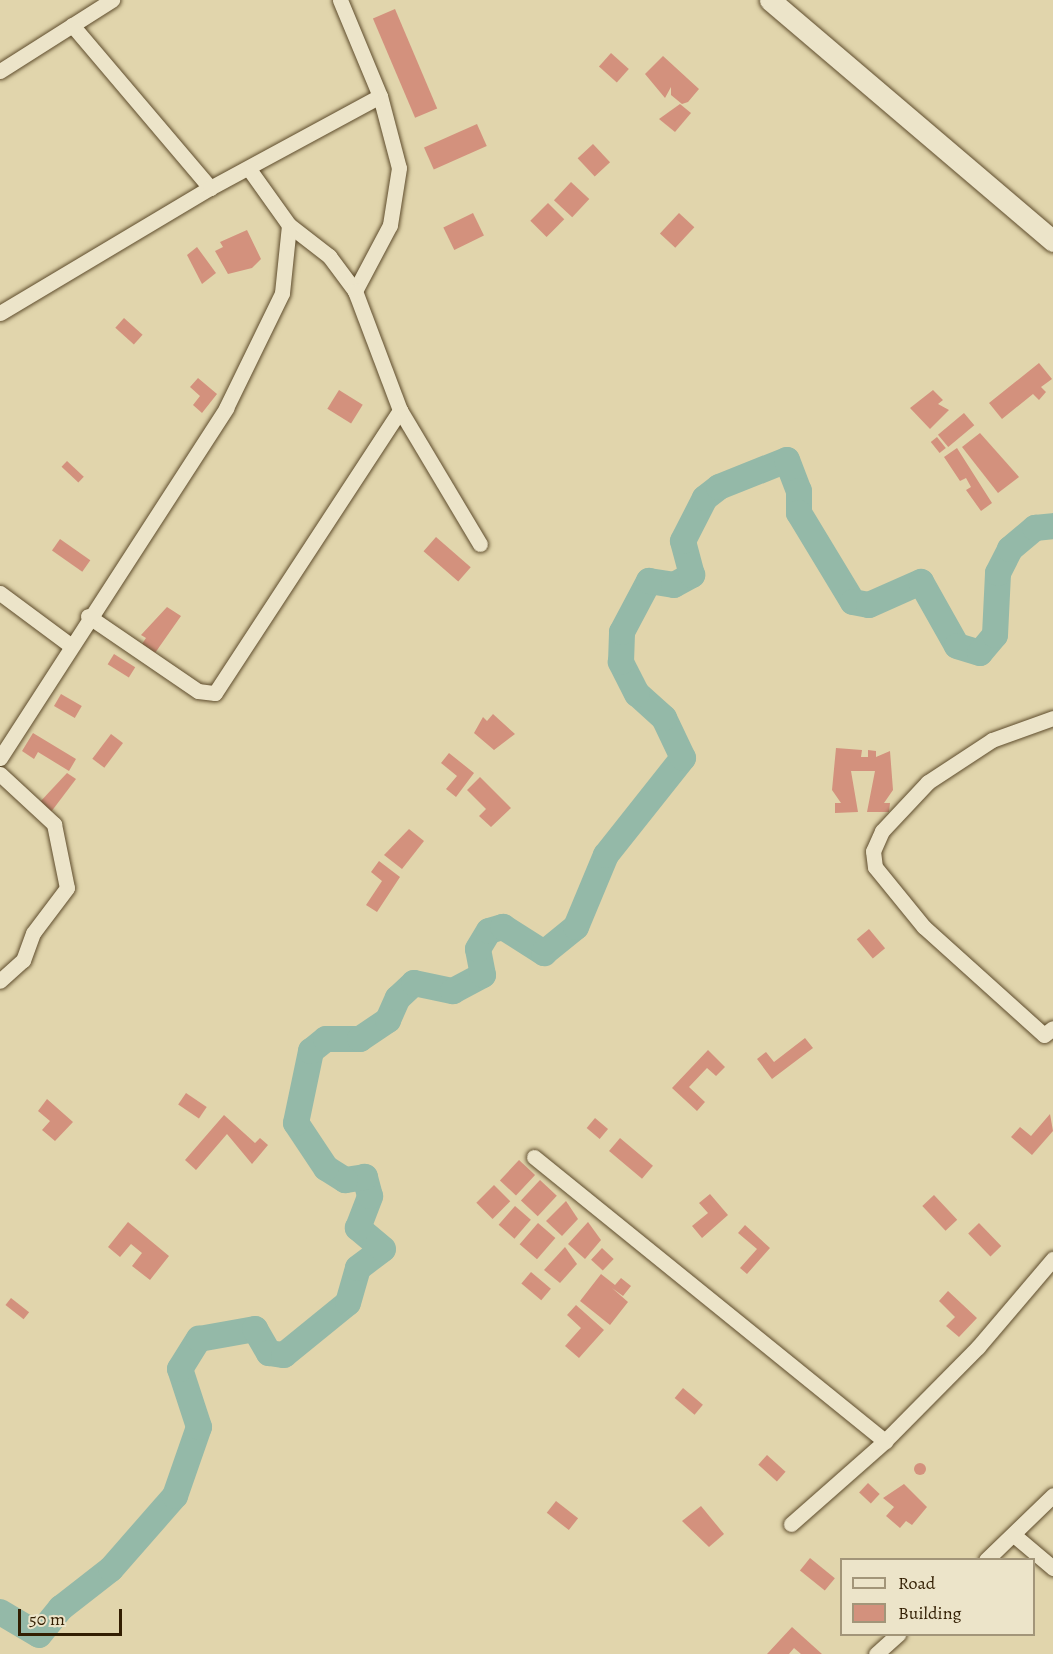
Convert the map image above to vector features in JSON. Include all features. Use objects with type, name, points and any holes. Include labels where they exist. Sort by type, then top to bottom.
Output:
[{"type":"main road","points":[[770,0],[1053,241]]},
{"type":"street","points":[[0,71],[112,0]]},
{"type":"street","points":[[340,0],[380,96],[399,168],[399,192],[382,243],[355,291]]},
{"type":"street","points":[[72,25],[210,188]]},
{"type":"street","points":[[0,313],[210,188],[249,169],[380,96]]},
{"type":"street","points":[[249,169],[289,225],[329,256],[355,291],[400,410],[480,544]]},
{"type":"street","points":[[0,758],[88,616],[220,417],[255,352],[282,293],[289,263],[289,225]]},
{"type":"street","points":[[88,616],[198,691],[215,693],[400,410]]},
{"type":"street","points":[[0,593],[70,645]]},
{"type":"street","points":[[1050,1035],[924,927],[875,867],[873,851],[882,831],[928,782],[992,740],[1053,718]]},
{"type":"street","points":[[0,774],[54,824],[67,888],[33,933],[23,960],[0,981]]},
{"type":"street","points":[[534,1157],[885,1441]]},
{"type":"street","points":[[791,1524],[885,1441],[978,1347],[1053,1259]]},
{"type":"street","points":[[988,1558],[1015,1536],[1053,1496]]},
{"type":"street","points":[[1015,1536],[1053,1568]]},
{"type":"street","points":[[876,1654],[897,1636]]},
{"type":"building","points":[[395,9],[437,108],[415,118],[373,18]]},
{"type":"building","points":[[611,53],[629,69],[617,82],[599,66]]},
{"type":"building","points":[[663,56],[699,89],[688,102],[682,104],[671,95],[671,87],[665,98],[645,74]]},
{"type":"building","points":[[680,104],[691,113],[675,132],[659,119]]},
{"type":"building","points":[[477,124],[487,146],[434,170],[424,148]]},
{"type":"building","points":[[593,144],[610,162],[595,177],[578,158]]},
{"type":"building","points":[[571,182],[589,199],[572,217],[554,200]]},
{"type":"building","points":[[548,203],[564,219],[547,237],[530,221]]},
{"type":"building","points":[[473,213],[484,235],[454,250],[443,227]]},
{"type":"building","points":[[679,213],[694,227],[675,248],[660,233]]},
{"type":"building","points":[[247,230],[261,259],[252,268],[228,274],[215,251],[223,247],[220,242]]},
{"type":"building","points":[[197,247],[216,273],[202,284],[187,255]]},
{"type":"building","points":[[124,318],[143,335],[134,344],[115,328]]},
{"type":"building","points":[[1039,363],[1052,379],[1041,387],[1046,392],[1039,400],[1033,394],[1002,419],[989,403]]},
{"type":"building","points":[[198,378],[217,394],[202,413],[193,405],[200,396],[190,387]]},
{"type":"building","points":[[339,390],[363,405],[351,423],[327,409]]},
{"type":"building","points":[[933,390],[943,400],[938,404],[949,410],[930,429],[910,408]]},
{"type":"building","points":[[964,413],[974,425],[948,447],[938,435]]},
{"type":"building","points":[[980,433],[1019,477],[998,493],[962,447]]},
{"type":"building","points":[[937,437],[946,448],[940,453],[931,442]]},
{"type":"building","points":[[957,448],[992,503],[981,511],[966,490],[971,487],[966,478],[960,481],[944,457]]},
{"type":"building","points":[[67,461],[84,477],[78,483],[62,467]]},
{"type":"building","points":[[436,537],[471,567],[458,582],[424,551]]},
{"type":"building","points":[[60,539],[90,560],[82,572],[52,550]]},
{"type":"building","points":[[167,607],[181,616],[155,653],[142,644],[146,638],[141,635]]},
{"type":"building","points":[[114,654],[135,667],[129,677],[108,664]]},
{"type":"building","points":[[61,694],[82,706],[75,718],[54,706]]},
{"type":"building","points":[[493,714],[515,734],[494,750],[474,733],[483,717],[487,721]]},
{"type":"building","points":[[33,733],[76,759],[69,771],[38,752],[34,759],[22,751]]},
{"type":"building","points":[[111,734],[123,743],[104,768],[92,759]]},
{"type":"building","points":[[836,748],[862,750],[861,757],[868,757],[868,750],[876,751],[876,757],[890,751],[893,790],[884,803],[890,803],[889,812],[867,812],[875,771],[851,771],[858,812],[835,813],[835,803],[841,803],[832,790]]},
{"type":"building","points":[[449,753],[474,773],[456,797],[446,789],[457,776],[441,763]]},
{"type":"building","points":[[67,773],[76,779],[51,812],[39,803]]},
{"type":"building","points":[[480,777],[511,808],[491,827],[479,816],[486,809],[467,790]]},
{"type":"building","points":[[409,829],[424,841],[402,869],[384,855]]},
{"type":"building","points":[[379,861],[400,877],[377,912],[366,905],[382,881],[371,872]]},
{"type":"building","points":[[869,929],[885,948],[873,958],[857,939]]},
{"type":"building","points":[[805,1038],[813,1048],[772,1079],[757,1059],[766,1052],[774,1062]]},
{"type":"building","points":[[708,1050],[725,1067],[716,1076],[707,1068],[689,1087],[705,1102],[697,1111],[672,1088]]},
{"type":"building","points":[[186,1093],[207,1107],[199,1119],[178,1105]]},
{"type":"building","points":[[47,1099],[73,1122],[55,1141],[42,1130],[50,1121],[38,1111]]},
{"type":"building","points":[[1050,1114],[1053,1131],[1032,1155],[1011,1137],[1020,1127],[1031,1136]]},
{"type":"building","points":[[224,1115],[255,1143],[260,1138],[268,1145],[252,1164],[227,1134],[196,1170],[185,1160]]},
{"type":"building","points":[[595,1118],[608,1129],[600,1139],[587,1128]]},
{"type":"building","points":[[620,1138],[653,1166],[642,1179],[609,1151]]},
{"type":"building","points":[[519,1160],[535,1175],[516,1195],[500,1180]]},
{"type":"building","points":[[540,1180],[557,1196],[538,1216],[521,1200]]},
{"type":"building","points":[[494,1185],[510,1201],[493,1219],[476,1203]]},
{"type":"building","points":[[710,1194],[728,1215],[702,1238],[692,1226],[708,1213],[699,1203]]},
{"type":"building","points":[[934,1195],[957,1220],[945,1231],[922,1206]]},
{"type":"building","points":[[566,1201],[578,1219],[562,1236],[546,1221]]},
{"type":"building","points":[[515,1206],[531,1220],[514,1239],[499,1225]]},
{"type":"building","points":[[128,1222],[169,1256],[150,1280],[132,1266],[142,1253],[131,1244],[120,1257],[108,1247]]},
{"type":"building","points":[[588,1222],[601,1240],[585,1259],[568,1244]]},
{"type":"building","points":[[538,1223],[555,1238],[537,1259],[520,1244]]},
{"type":"building","points":[[979,1223],[1001,1246],[990,1256],[968,1233]]},
{"type":"building","points":[[745,1225],[770,1248],[747,1274],[740,1268],[757,1249],[738,1233]]},
{"type":"building","points":[[565,1247],[577,1264],[560,1283],[544,1270]]},
{"type":"building","points":[[602,1248],[614,1259],[603,1271],[591,1260]]},
{"type":"building","points":[[531,1272],[551,1289],[541,1300],[521,1283]]},
{"type":"building","points":[[601,1274],[615,1285],[621,1278],[631,1286],[623,1296],[612,1288],[628,1302],[610,1325],[580,1301]]},
{"type":"building","points":[[948,1291],[977,1318],[959,1337],[946,1326],[955,1317],[939,1301]]},
{"type":"building","points":[[11,1298],[29,1312],[24,1319],[5,1305]]},
{"type":"building","points":[[576,1305],[604,1330],[579,1358],[565,1346],[581,1328],[567,1315]]},
{"type":"building","points":[[683,1388],[703,1405],[695,1415],[675,1398]]},
{"type":"building","points":[[767,1455],[786,1472],[777,1481],[758,1465]]},
{"type":"building","points":[[922,1463],[926,1469],[922,1475],[918,1475],[914,1467]]},
{"type":"building","points":[[868,1483],[880,1494],[871,1503],[859,1493]]},
{"type":"building","points":[[904,1484],[927,1507],[912,1525],[906,1521],[900,1528],[886,1516],[894,1507],[883,1498]]},
{"type":"building","points":[[556,1501],[578,1518],[569,1530],[547,1513]]},
{"type":"building","points":[[701,1506],[724,1534],[709,1547],[682,1521]]},
{"type":"building","points":[[810,1558],[835,1578],[825,1591],[800,1570]]},
{"type":"building","points":[[792,1627],[822,1654],[801,1654],[794,1648],[789,1654],[767,1654]]},
{"type":"waterway","points":[[0,1612],[39,1635],[61,1608],[111,1569],[175,1496],[199,1427],[180,1369],[199,1339],[255,1329],[269,1353],[284,1355],[348,1303],[358,1268],[383,1249],[358,1228],[370,1196],[365,1177],[345,1180],[326,1168],[296,1123],[311,1051],[326,1039],[360,1039],[388,1020],[398,998],[414,983],[453,991],[483,975],[478,949],[489,931],[503,927],[544,953],[576,927],[606,855],[683,758],[664,718],[637,694],[621,662],[622,632],[649,581],[674,585],[692,575],[683,541],[705,498],[719,487],[787,460],[799,491],[799,513],[853,602],[869,605],[921,582],[957,646],[980,653],[995,635],[998,573],[1010,549],[1035,528],[1053,526]]}]
